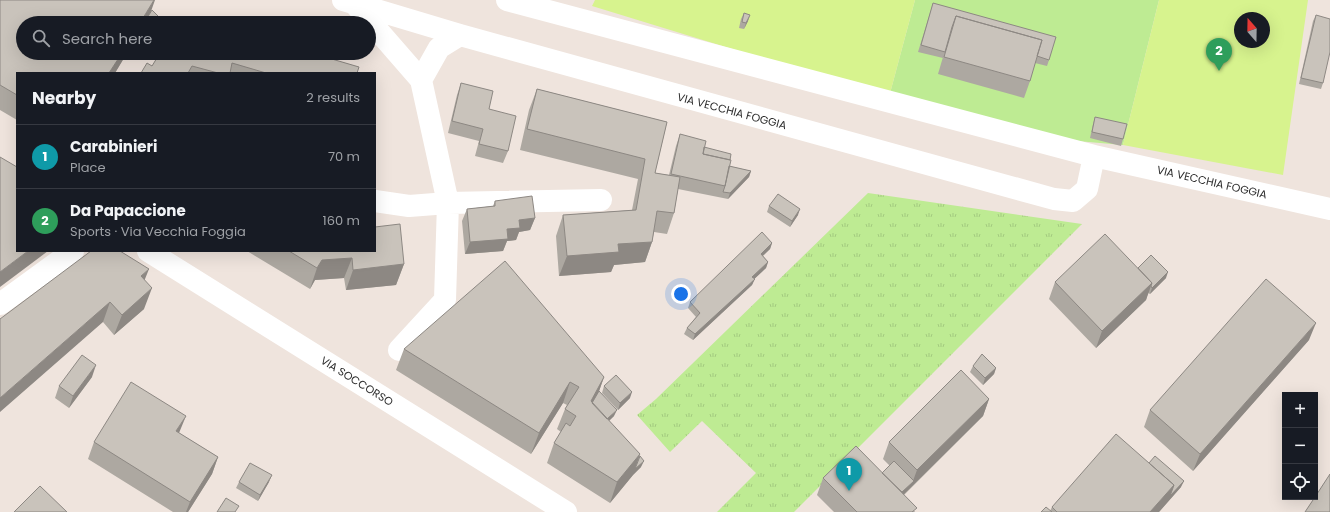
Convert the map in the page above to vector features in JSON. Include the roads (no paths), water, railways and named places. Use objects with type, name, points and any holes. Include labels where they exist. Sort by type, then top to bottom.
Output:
[{"type":"street","name":"VIA VECCHIA FOGGIA","points":[[506,0],[1094,156],[1330,208]]},
{"type":"street","name":"VIA VECCHIA FOGGIA","points":[[350,1],[460,35],[1054,199],[1073,201],[1087,189],[1094,156]]},
{"type":"street","points":[[350,1],[363,16]]},
{"type":"street","points":[[376,30],[421,80],[448,203],[445,300],[399,350]]},
{"type":"street","points":[[421,80],[439,48],[460,35]]},
{"type":"street","points":[[376,201],[409,206],[448,203],[601,200]]},
{"type":"street","points":[[0,304],[72,252]]},
{"type":"street","name":"VIA SOCCORSO","points":[[150,252],[566,512]]},
{"type":"place","name":"Da Papaccione","points":[[1219,71]]},
{"type":"place","name":"Carabinieri","points":[[849,491]]}]
